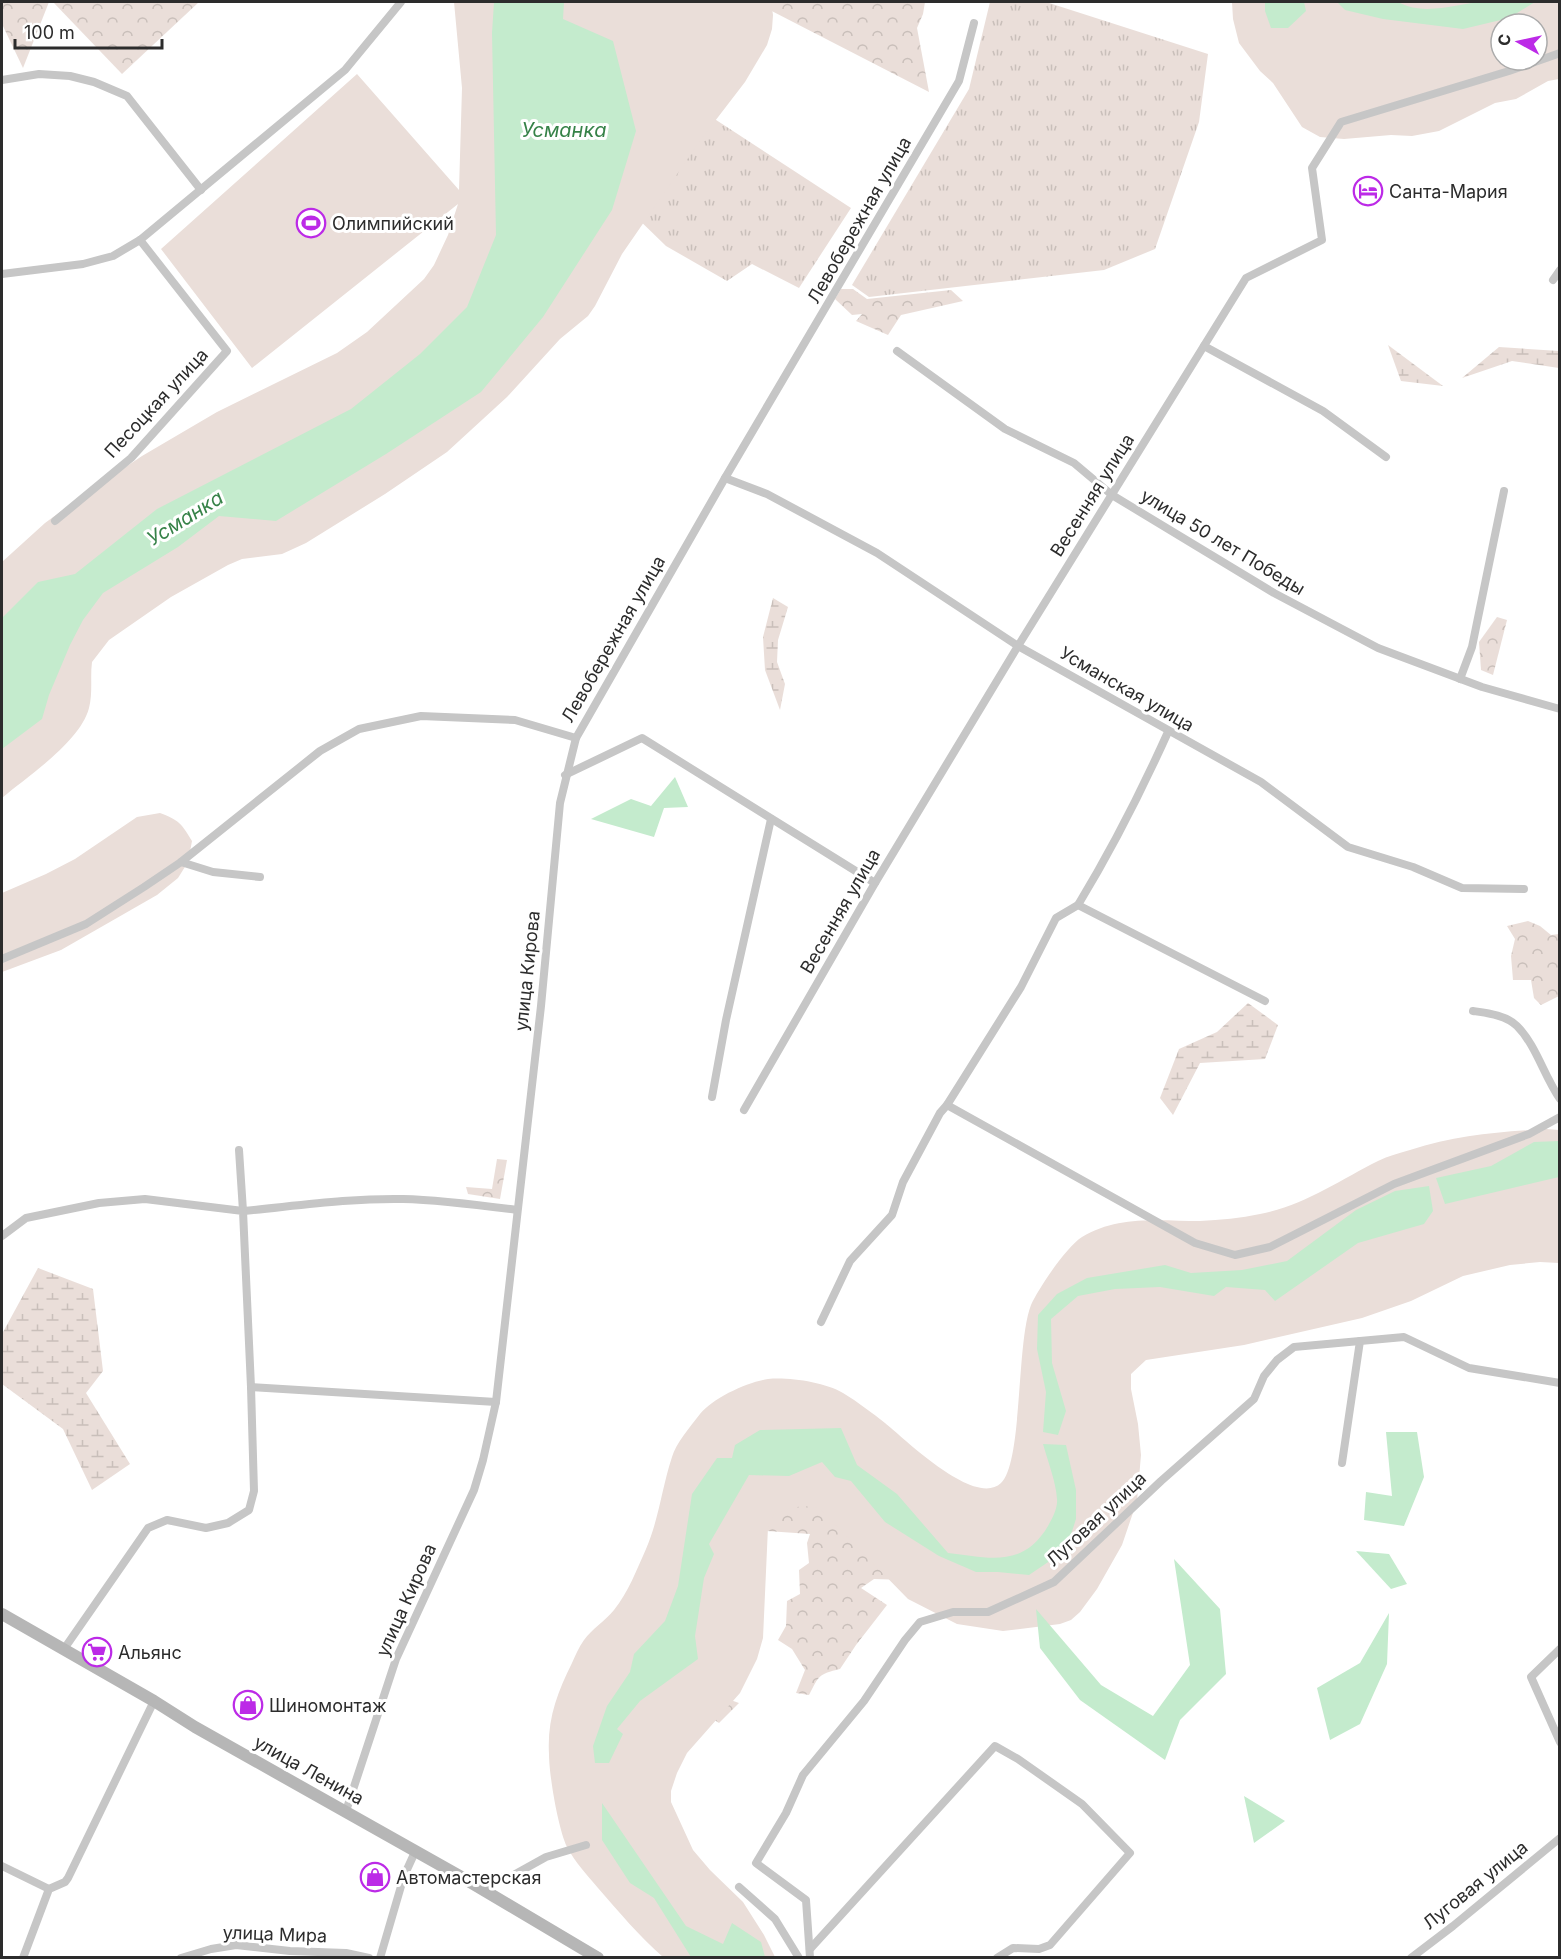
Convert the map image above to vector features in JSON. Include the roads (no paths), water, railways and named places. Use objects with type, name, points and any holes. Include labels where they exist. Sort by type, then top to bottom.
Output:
[{"type":"main road","name":"улица Ленина","points":[[2,1614],[195,1727],[465,1879],[598,1958]]},
{"type":"street","points":[[2,274],[83,264],[113,256],[140,240],[345,70],[401,2]]},
{"type":"street","name":"Левобережная улица","points":[[2,958],[86,924],[181,862],[320,752],[359,729],[421,716],[514,720],[576,738],[725,478],[959,81],[974,23]]},
{"type":"street","name":"Весенняя улица","points":[[744,1110],[875,884],[1018,646],[1246,278],[1322,240],[1312,168],[1341,122],[1509,71],[1560,53]]},
{"type":"street","points":[[2,80],[39,74],[70,76],[94,82],[127,96],[201,190]]},
{"type":"street","name":"Песоцкая улица","points":[[55,521],[130,458],[227,351],[140,240]]},
{"type":"street","points":[[1553,280],[1560,270]]},
{"type":"street","points":[[1204,346],[1323,411],[1386,457]]},
{"type":"street","name":"улица 50 лет Победы","points":[[897,351],[1005,429],[1074,463],[1112,495],[1274,593],[1368,643],[1460,679],[1560,709]]},
{"type":"street","name":"Усманская улица","points":[[725,478],[767,494],[877,553],[1018,646],[1261,782],[1348,847],[1413,867],[1462,888],[1524,889]]},
{"type":"street","points":[[1460,679],[1472,647],[1504,491]]},
{"type":"street","points":[[821,1322],[850,1261],[892,1215],[903,1182],[940,1113],[1021,987],[1056,918],[1078,905],[1109,855],[1168,732]]},
{"type":"street","name":"улица Кирова","points":[[346,1811],[396,1659],[474,1490],[496,1402],[541,1006],[560,804],[565,775],[576,738]]},
{"type":"street","points":[[565,775],[642,738],[875,884]]},
{"type":"street","points":[[712,1097],[726,1020],[771,819]]},
{"type":"street","points":[[181,862],[213,872],[260,877]]},
{"type":"street","points":[[1078,905],[1265,1001]]},
{"type":"street","points":[[1473,1011],[1494,1014],[1516,1025],[1532,1048],[1560,1099]]},
{"type":"street","points":[[947,1105],[1195,1243],[1235,1255],[1270,1247],[1394,1184],[1529,1134],[1560,1117]]},
{"type":"street","points":[[64,1649],[148,1528],[167,1520],[206,1528],[228,1523],[249,1510],[254,1491],[239,1150]]},
{"type":"street","points":[[2,1236],[26,1218],[99,1203],[145,1199],[243,1211],[335,1202],[401,1199],[448,1201],[517,1209]]},
{"type":"street","name":"Луговая улица","points":[[810,1953],[806,1900],[756,1863],[786,1813],[803,1775],[864,1701],[905,1640],[920,1622],[953,1612],[988,1612],[1054,1582],[1161,1481],[1254,1399],[1264,1376],[1277,1360],[1294,1347],[1404,1337],[1469,1368],[1560,1383]]},
{"type":"street","points":[[1342,1462],[1360,1341]]},
{"type":"street","points":[[251,1388],[496,1402]]},
{"type":"street","points":[[1560,1649],[1531,1677],[1560,1742]]},
{"type":"street","points":[[23,1958],[49,1889],[69,1878],[154,1701]]},
{"type":"street","name":"Луговая улица","points":[[810,1953],[994,1746],[1018,1759],[1082,1804],[1130,1853],[1050,1945],[1039,1949],[1013,1948],[997,1958]]},
{"type":"street","name":"Луговая улица","points":[[1411,1958],[1560,1838]]},
{"type":"street","points":[[465,1879],[510,1876],[546,1857],[586,1845]]},
{"type":"street","points":[[380,1958],[404,1876],[415,1852]]},
{"type":"street","points":[[2,1866],[49,1889]]},
{"type":"street","points":[[739,1887],[774,1919],[799,1958]]},
{"type":"street","name":"улица Мира","points":[[181,1958],[211,1949],[236,1945],[290,1951],[346,1953],[369,1958]]},
{"type":"water","points":[[1494,1],[1560,2],[1535,2],[1519,12],[1489,12],[1489,23],[1463,29],[1383,19],[1345,10],[1337,2],[1398,2],[1430,9]]},
{"type":"water","name":"Усманка","points":[[494,2],[564,2],[563,19],[613,41],[636,131],[612,210],[543,317],[481,392],[386,454],[276,521],[219,516],[178,547],[103,593],[83,620],[70,645],[49,695],[42,719],[2,749],[2,618],[38,582],[75,574],[157,509],[351,409],[420,354],[467,307],[496,235],[492,33]]},
{"type":"water","points":[[1265,2],[1304,2],[1306,11],[1288,28],[1271,28],[1265,11]]},
{"type":"water","points":[[675,777],[688,807],[664,808],[654,837],[591,819],[631,799],[651,806]]},
{"type":"water","points":[[1559,1141],[1559,1177],[1445,1204],[1436,1178],[1491,1166],[1534,1142]]},
{"type":"water","points":[[1429,1186],[1433,1211],[1424,1224],[1358,1243],[1275,1301],[1265,1290],[1226,1287],[1214,1296],[1160,1287],[1115,1289],[1078,1296],[1051,1319],[1052,1363],[1066,1411],[1058,1435],[1043,1432],[1046,1392],[1037,1349],[1038,1315],[1057,1294],[1087,1278],[1165,1265],[1191,1273],[1242,1270],[1287,1261],[1356,1210],[1395,1191]]},
{"type":"water","points":[[841,1428],[857,1465],[897,1494],[948,1553],[978,1557],[992,1558],[1016,1554],[1028,1549],[1038,1539],[1048,1526],[1056,1510],[1057,1502],[1043,1444],[1066,1445],[1076,1490],[1076,1519],[1066,1550],[1029,1575],[976,1572],[939,1556],[885,1522],[851,1481],[835,1477],[822,1462],[789,1476],[749,1475],[709,1544],[714,1554],[704,1578],[695,1636],[698,1659],[640,1701],[617,1729],[623,1734],[609,1763],[595,1763],[593,1746],[607,1706],[630,1672],[634,1654],[665,1621],[678,1586],[692,1494],[717,1458],[732,1458],[735,1445],[760,1430]]},
{"type":"water","points":[[1386,1432],[1417,1432],[1424,1477],[1404,1526],[1364,1520],[1366,1492],[1392,1496]]},
{"type":"water","points":[[1356,1551],[1389,1554],[1407,1584],[1391,1589]]},
{"type":"water","points":[[1174,1559],[1220,1609],[1226,1674],[1180,1720],[1165,1760],[1080,1700],[1040,1648],[1036,1609],[1101,1685],[1153,1716],[1190,1665]]},
{"type":"water","points":[[1389,1613],[1387,1664],[1360,1724],[1330,1740],[1317,1688],[1360,1663]]},
{"type":"water","points":[[1244,1796],[1285,1821],[1254,1843]]},
{"type":"water","points":[[602,1803],[686,1926],[723,1944],[732,1923],[761,1942],[765,1957],[691,1957],[654,1898],[630,1883],[602,1840]]},
{"type":"place","name":"Санта-Мария","points":[[1368,191]]},
{"type":"place","name":"Олимпийский","points":[[311,223]]},
{"type":"place","name":"Альянс","points":[[97,1652]]},
{"type":"place","name":"Шиномонтаж","points":[[248,1705]]},
{"type":"place","name":"Автомастерская","points":[[375,1877]]}]
